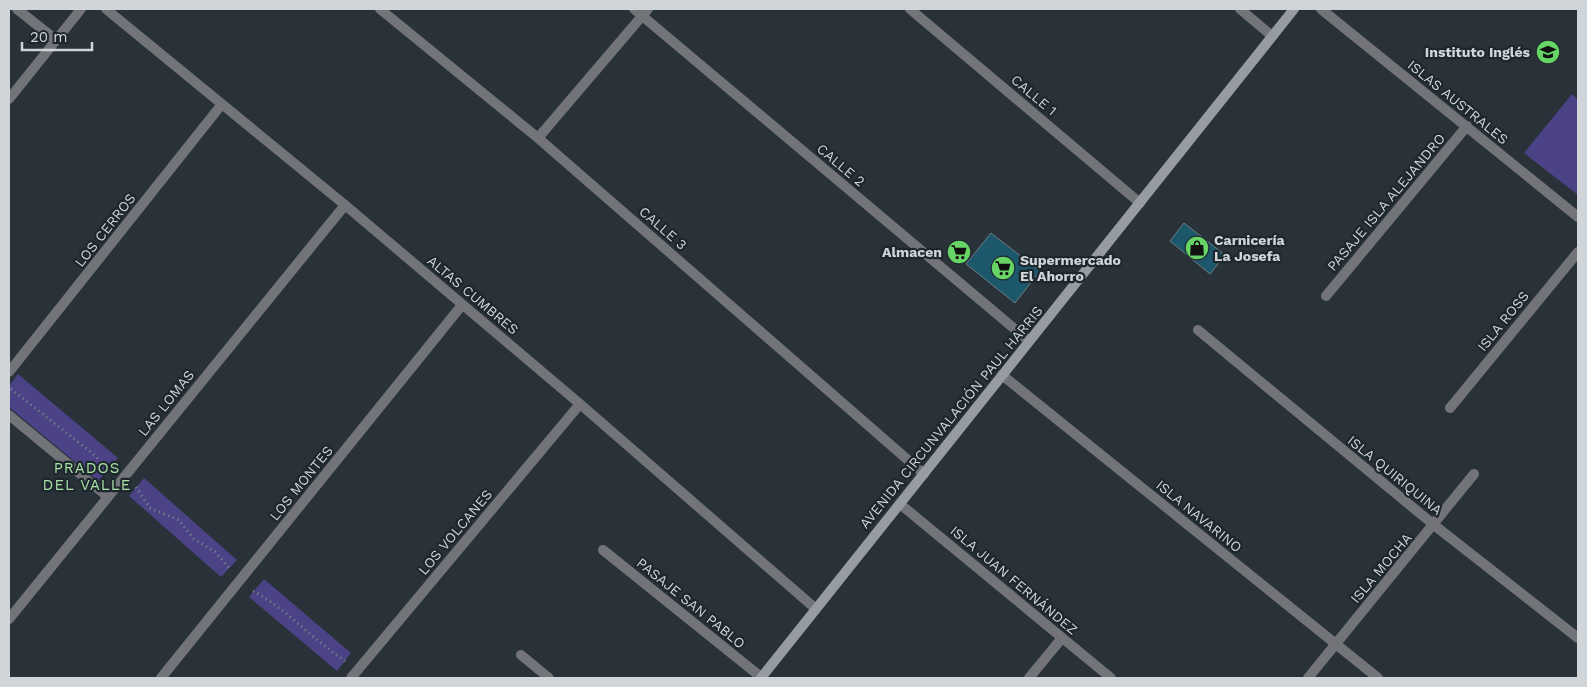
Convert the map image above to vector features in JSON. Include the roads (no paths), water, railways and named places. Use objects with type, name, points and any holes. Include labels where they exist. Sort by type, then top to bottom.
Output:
[{"type":"main road","name":"AVENIDA CIRCUNVALACIÓN PAUL HARRIS","points":[[761,678],[1294,9]]},
{"type":"street","points":[[17,9],[56,40]]},
{"type":"street","points":[[9,99],[81,9]]},
{"type":"street","name":"ALTAS CUMBRES","points":[[106,9],[345,205],[580,404],[816,609]]},
{"type":"street","name":"CALLE 3","points":[[380,9],[538,138],[924,474]]},
{"type":"street","name":"CALLE 1","points":[[910,9],[1140,202]]},
{"type":"street","points":[[1240,9],[1272,36]]},
{"type":"street","name":"ISLAS AUSTRALES","points":[[1321,9],[1578,217]]},
{"type":"street","points":[[538,138],[642,11]]},
{"type":"street","name":"CALLE 2","points":[[642,11],[1029,341]]},
{"type":"street","name":"LOS CERROS","points":[[9,372],[222,104]]},
{"type":"street","name":"PASAJE ISLA ALEJANDRO","points":[[1326,296],[1466,126]]},
{"type":"street","name":"LAS LOMAS","points":[[9,619],[345,205]]},
{"type":"street","name":"ISLA ROSS","points":[[1450,408],[1578,252]]},
{"type":"street","name":"LOS MONTES","points":[[161,678],[462,305]]},
{"type":"street","name":"ISLA QUIRIQUINA","points":[[1198,330],[1434,525],[1578,638]]},
{"type":"street","name":"ISLA NAVARINO","points":[[1002,375],[1378,678]]},
{"type":"street","name":"LOS VOLCANES","points":[[351,678],[580,404]]},
{"type":"street","points":[[9,415],[108,497]]},
{"type":"street","name":"ISLA MOCHA","points":[[1308,678],[1474,474]]},
{"type":"street","name":"ISLA JUAN FERNÁNDEZ","points":[[900,504],[1111,678]]},
{"type":"street","name":"PASAJE SAN PABLO","points":[[603,550],[761,678]]},
{"type":"street","points":[[1029,678],[1062,638]]},
{"type":"street","points":[[521,655],[549,678]]},
{"type":"place","name":"Instituto Inglés","points":[[1548,52]]},
{"type":"place","name":"Carnicería La Josefa","points":[[1197,248]]},
{"type":"place","name":"Almacen","points":[[959,252]]},
{"type":"place","name":"Supermercado El Ahorro","points":[[1003,268]]},
{"type":"district","name":"PRADOS DEL VALLE","points":[[87,476]]}]
